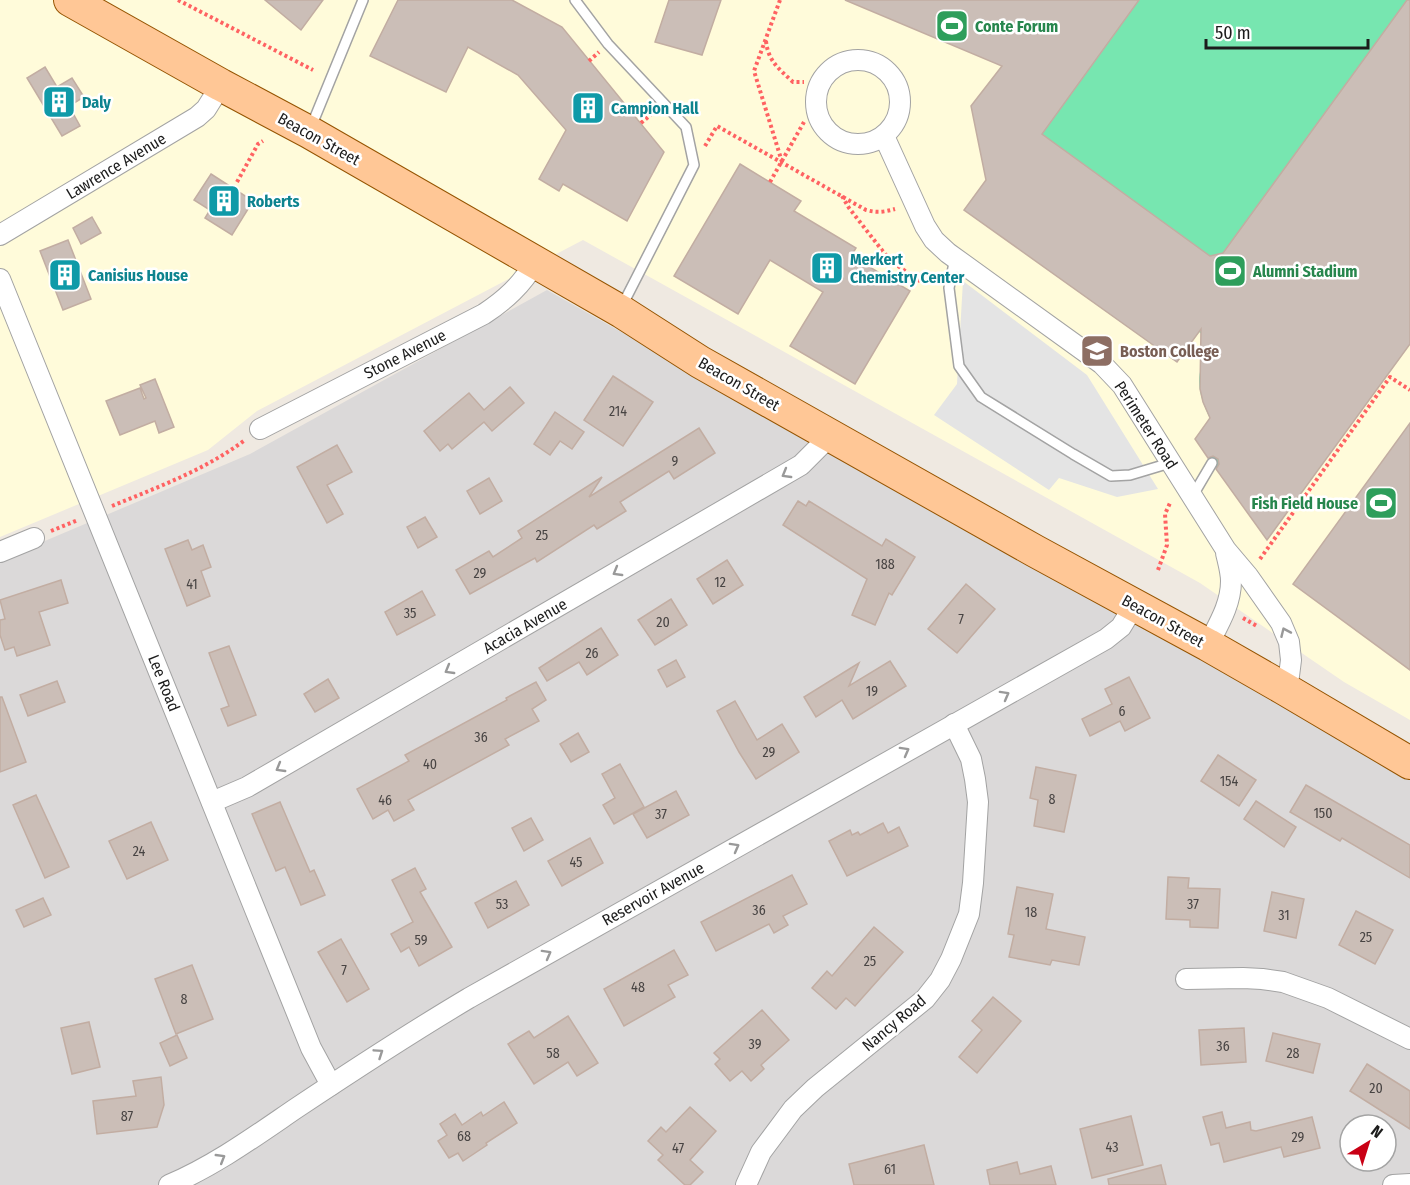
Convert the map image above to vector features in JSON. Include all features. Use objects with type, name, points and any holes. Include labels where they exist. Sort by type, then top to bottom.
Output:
[{"type":"main road","name":"Beacon Street","points":[[70,0],[309,132],[620,310],[700,362],[1035,551],[1208,645],[1410,764]]},
{"type":"street","points":[[852,60],[866,60],[879,65],[890,74],[897,85],[901,99],[900,113],[894,125],[884,136],[872,142],[858,144],[831,135],[822,124],[817,111],[816,96],[820,83],[828,72],[852,60]]},
{"type":"street","name":"Lawrence Avenue","points":[[0,235],[197,117],[206,109],[221,85]]},
{"type":"street","name":"Perimeter Road","points":[[884,136],[924,226],[934,240],[955,258],[1107,369],[1122,385],[1226,550],[1248,576],[1281,623],[1290,642],[1291,660],[1289,676],[1283,688]]},
{"type":"street","name":"Stone Avenue","points":[[260,429],[483,314],[502,302],[518,286],[535,262]]},
{"type":"street","name":"Lee Road","points":[[0,279],[311,1048],[331,1086]]},
{"type":"street","name":"Acacia Avenue","points":[[212,802],[247,787],[801,465],[822,444],[827,434]]},
{"type":"street","points":[[0,552],[34,538]]},
{"type":"street","name":"Perimeter Road","points":[[1208,645],[1226,608],[1230,593],[1231,579],[1226,550]]},
{"type":"street","name":"Reservoir Avenue","points":[[169,1185],[221,1158],[402,1038],[469,998],[1106,639],[1121,627],[1134,604]]},
{"type":"street","name":"Nancy Road","points":[[747,1185],[761,1152],[792,1109],[925,999],[940,980],[951,959],[969,914],[973,891],[978,802],[971,759],[954,724]]},
{"type":"street","points":[[1186,979],[1243,978],[1283,982],[1328,998],[1410,1039]]},
{"type":"street","points":[[1393,1185],[1410,1184]]},
{"type":"lane","points":[[309,132],[363,0]]},
{"type":"lane","points":[[575,0],[608,44],[686,127],[694,165],[620,310]]},
{"type":"lane","points":[[955,258],[949,288],[959,366],[981,398],[1111,476],[1130,475],[1170,463]]},
{"type":"lane","points":[[1192,497],[1212,463]]},
{"type":"path","points":[[178,0],[313,70]]},
{"type":"path","points":[[780,0],[754,71],[782,163]]},
{"type":"path","points":[[766,38],[767,53],[778,69],[793,82],[804,82]]},
{"type":"path","points":[[641,123],[649,116]]},
{"type":"path","points":[[770,183],[804,122]]},
{"type":"path","points":[[694,165],[717,126],[866,210],[883,212],[901,207]]},
{"type":"path","points":[[237,182],[258,144],[263,141]]},
{"type":"path","points":[[842,196],[885,254],[921,282]]},
{"type":"path","points":[[1259,560],[1390,377],[1410,390]]},
{"type":"path","points":[[34,538],[205,466],[260,429]]},
{"type":"path","points":[[1158,570],[1167,545],[1165,514],[1170,503]]},
{"type":"shaded area","name":"Boston College","points":[[0,0],[1410,0],[1410,720],[1344,682],[1200,583],[583,240],[257,411],[208,450],[0,537]]},
{"type":"shaded area","points":[[963,281],[1087,375],[1158,489],[1117,497],[1059,478],[1049,490],[934,415],[957,384]]},
{"type":"shaded area","points":[[547,290],[1410,778],[1410,1185],[0,1185],[0,560],[250,454]]},
{"type":"green space","name":"Alumni Stadium","points":[[986,0],[1410,0],[1410,344],[1267,540],[1195,439],[1210,418],[1202,400],[1199,380],[1202,365],[1213,342],[1199,332],[1177,362],[964,210],[986,180],[971,106],[1002,66]]},
{"type":"building","points":[[265,0],[323,0],[301,30]]},
{"type":"building","name":"Campion Hall","points":[[398,0],[512,0],[562,27],[664,152],[627,221],[563,184],[559,191],[539,179],[566,130],[518,75],[468,47],[446,92],[370,56]]},
{"type":"building","points":[[669,0],[721,0],[702,55],[655,42]]},
{"type":"building","name":"Alumni Stadium","points":[[845,0],[1139,0],[1042,134],[1210,256],[1223,253],[1407,0],[1410,0],[1410,344],[1267,540],[1216,469],[1219,464],[1218,459],[1213,456],[1208,458],[1195,439],[1210,418],[1200,389],[1201,329],[1177,362],[964,210],[986,180],[971,106],[1002,66]]},
{"type":"building","name":"Daly","points":[[45,67],[57,87],[72,78],[84,97],[69,106],[80,126],[62,136],[27,78]]},
{"type":"building","name":"Merkert Chemistry Center","points":[[740,164],[801,201],[794,211],[856,248],[851,256],[910,291],[855,384],[790,346],[823,292],[770,260],[738,314],[674,276]]},
{"type":"building","name":"Roberts","points":[[211,174],[253,201],[232,235],[205,218],[210,210],[194,200]]},
{"type":"building","points":[[92,217],[101,233],[81,244],[73,228]]},
{"type":"building","name":"Canisius House","points":[[68,240],[91,299],[63,310],[40,251]]},
{"type":"building","points":[[613,376],[653,402],[623,446],[584,420]]},
{"type":"building","points":[[155,379],[174,427],[159,433],[155,421],[120,435],[106,401],[140,388],[144,399],[146,398],[140,385]]},
{"type":"building","points":[[510,387],[524,403],[492,431],[484,422],[452,449],[448,444],[440,451],[424,431],[469,393],[484,410]]},
{"type":"building","points":[[555,412],[584,432],[572,449],[560,441],[550,455],[534,444]]},
{"type":"building","name":"Fish Field House","points":[[1410,423],[1410,670],[1293,584]]},
{"type":"building","points":[[699,428],[715,453],[674,479],[669,471],[620,502],[626,511],[597,529],[594,525],[537,562],[535,558],[470,594],[456,570],[489,551],[493,557],[522,538],[518,531],[602,477],[589,497]]},
{"type":"building","points":[[337,445],[352,472],[327,485],[343,514],[327,523],[297,467]]},
{"type":"building","points":[[489,478],[502,501],[480,514],[467,491]]},
{"type":"building","points":[[798,501],[806,506],[809,501],[882,546],[886,539],[915,557],[892,595],[889,593],[875,625],[852,615],[867,579],[783,525]]},
{"type":"building","points":[[425,517],[437,537],[418,548],[407,527]]},
{"type":"building","points":[[188,540],[192,550],[203,545],[211,567],[201,571],[210,596],[187,606],[165,549]]},
{"type":"building","points":[[727,560],[743,585],[713,604],[697,579]]},
{"type":"building","points":[[61,580],[68,603],[39,612],[50,645],[17,656],[14,647],[5,650],[0,635],[0,620],[5,619],[0,600]]},
{"type":"building","points":[[966,584],[995,609],[957,653],[928,629]]},
{"type":"building","points":[[422,591],[435,615],[397,635],[385,612]]},
{"type":"building","points":[[671,599],[687,625],[655,645],[638,620]]},
{"type":"building","points":[[601,628],[618,655],[587,675],[579,662],[547,681],[539,668]]},
{"type":"building","points":[[229,646],[256,715],[228,726],[221,709],[229,706],[209,653]]},
{"type":"building","points":[[676,660],[685,677],[667,687],[658,670]]},
{"type":"building","points":[[890,661],[906,686],[853,719],[842,700],[816,717],[804,697],[859,663],[849,686]]},
{"type":"building","points":[[1129,677],[1150,718],[1125,731],[1120,721],[1090,736],[1082,719],[1112,704],[1105,689]]},
{"type":"building","points":[[328,679],[339,698],[315,712],[304,694]]},
{"type":"building","points":[[57,681],[65,702],[28,716],[20,695]]},
{"type":"building","points":[[536,682],[546,700],[532,709],[539,721],[505,739],[509,745],[408,800],[414,810],[394,821],[388,810],[373,819],[357,789],[409,761],[405,755]]},
{"type":"building","points":[[0,697],[2,697],[26,762],[0,772]]},
{"type":"building","points":[[735,701],[757,740],[782,724],[799,752],[756,779],[717,711]]},
{"type":"building","points":[[578,733],[589,752],[571,762],[560,744]]},
{"type":"building","points":[[1218,755],[1256,780],[1239,806],[1201,781]]},
{"type":"building","points":[[620,764],[644,807],[614,824],[603,805],[615,798],[602,774]]},
{"type":"building","points":[[1036,767],[1076,775],[1064,832],[1034,826],[1038,800],[1030,798]]},
{"type":"building","points":[[1306,785],[1410,845],[1410,878],[1342,838],[1340,841],[1290,812]]},
{"type":"building","points":[[676,791],[689,815],[647,838],[633,814]]},
{"type":"building","points":[[36,795],[69,867],[45,878],[13,805]]},
{"type":"building","points":[[1256,801],[1296,827],[1284,847],[1244,819]]},
{"type":"building","points":[[280,802],[310,872],[314,870],[325,895],[301,905],[285,867],[276,871],[252,814]]},
{"type":"building","points":[[531,818],[543,840],[524,851],[512,828]]},
{"type":"building","points":[[151,822],[168,860],[127,879],[109,841]]},
{"type":"building","points":[[883,823],[888,833],[899,827],[908,846],[847,876],[829,841],[850,830],[852,835],[858,832],[860,835]]},
{"type":"building","points":[[590,838],[603,863],[562,886],[548,861]]},
{"type":"building","points":[[415,868],[426,889],[420,892],[452,947],[419,966],[409,947],[401,952],[391,934],[413,922],[392,880]]},
{"type":"building","points":[[792,875],[807,904],[783,916],[788,925],[774,933],[769,924],[716,951],[701,922]]},
{"type":"building","points":[[1168,877],[1189,878],[1188,888],[1220,889],[1218,928],[1190,927],[1190,920],[1166,919]]},
{"type":"building","points":[[516,881],[529,905],[488,928],[475,903]]},
{"type":"building","points":[[1017,887],[1053,894],[1046,929],[1085,937],[1079,965],[1052,960],[1050,965],[1009,957],[1014,935],[1008,934]]},
{"type":"building","points":[[1272,892],[1304,899],[1296,938],[1264,931]]},
{"type":"building","points":[[43,898],[51,915],[24,927],[16,910]]},
{"type":"building","points":[[1356,911],[1393,930],[1375,964],[1339,945]]},
{"type":"building","points":[[874,927],[903,952],[855,1006],[846,998],[836,1009],[812,988],[827,971],[832,976]]},
{"type":"building","points":[[341,939],[369,989],[347,1002],[318,952]]},
{"type":"building","points":[[674,950],[688,975],[668,985],[675,997],[624,1026],[604,989]]},
{"type":"building","points":[[192,965],[213,1019],[176,1034],[155,979]]},
{"type":"building","points":[[993,997],[1021,1021],[977,1073],[959,1057],[982,1030],[972,1021]]},
{"type":"building","points":[[762,1010],[789,1040],[761,1065],[764,1069],[751,1081],[742,1071],[730,1081],[715,1064],[720,1059],[714,1053]]},
{"type":"building","points":[[568,1016],[598,1063],[577,1076],[568,1062],[534,1084],[508,1044],[529,1031],[534,1038]]},
{"type":"building","points":[[89,1022],[100,1067],[72,1074],[61,1028]]},
{"type":"building","points":[[1244,1028],[1246,1062],[1201,1065],[1199,1030]]},
{"type":"building","points":[[1273,1033],[1320,1044],[1313,1073],[1266,1061]]},
{"type":"building","points":[[177,1035],[187,1058],[170,1066],[160,1043]]},
{"type":"building","points":[[1367,1064],[1410,1091],[1410,1129],[1398,1121],[1398,1113],[1385,1113],[1350,1091]]},
{"type":"building","points":[[161,1077],[164,1105],[157,1127],[97,1134],[93,1101],[136,1096],[133,1081]]},
{"type":"building","points":[[504,1102],[517,1123],[463,1161],[458,1153],[449,1158],[438,1141],[447,1135],[440,1124],[455,1114],[462,1125],[481,1112],[483,1116]]},
{"type":"building","points":[[690,1107],[716,1131],[690,1160],[703,1172],[690,1185],[685,1185],[658,1160],[663,1155],[648,1141],[661,1127],[666,1132]]},
{"type":"building","points":[[1222,1112],[1226,1128],[1250,1122],[1251,1130],[1256,1131],[1312,1117],[1320,1148],[1284,1157],[1281,1147],[1224,1162],[1219,1143],[1211,1145],[1203,1117]]},
{"type":"building","points":[[1131,1116],[1143,1165],[1092,1178],[1080,1129]]},
{"type":"building","points":[[924,1145],[934,1185],[854,1185],[849,1164]]},
{"type":"building","points":[[1017,1162],[1020,1174],[1051,1166],[1056,1185],[990,1185],[987,1170]]},
{"type":"building","points":[[1161,1165],[1166,1185],[1109,1185],[1108,1179]]},
{"type":"place","name":"Conte Forum","points":[[952,26]]},
{"type":"place","name":"Daly","points":[[59,102]]},
{"type":"place","name":"Campion Hall","points":[[588,108]]},
{"type":"place","name":"Roberts","points":[[224,201]]},
{"type":"place","name":"Merkert Chemistry Center","points":[[827,268]]},
{"type":"place","name":"Alumni Stadium","points":[[1230,271]]},
{"type":"place","name":"Canisius House","points":[[65,275]]},
{"type":"place","name":"Boston College","points":[[1097,351]]},
{"type":"place","name":"Fish Field House","points":[[1381,503]]}]
